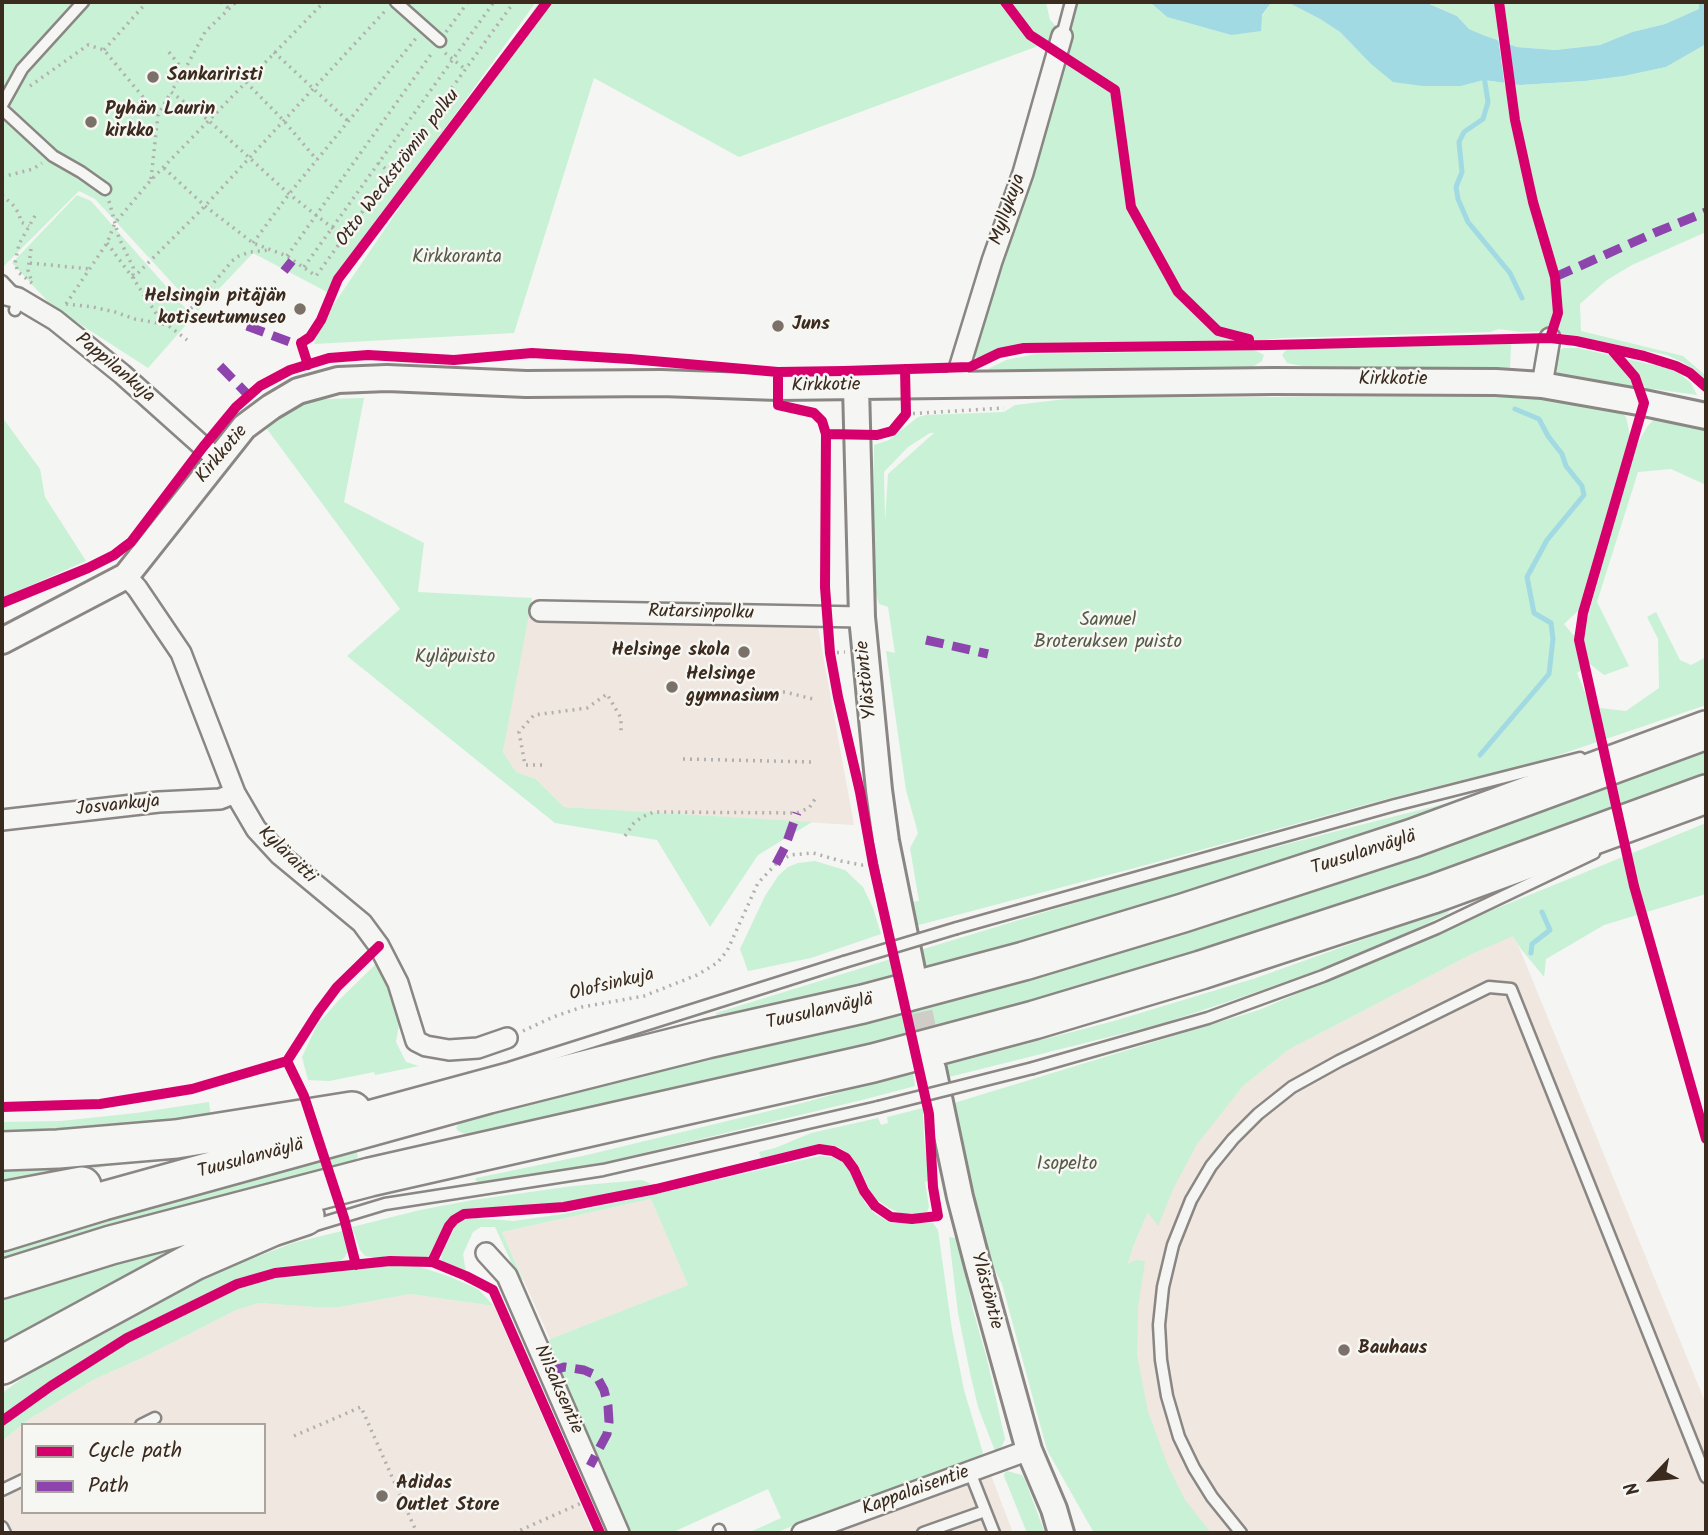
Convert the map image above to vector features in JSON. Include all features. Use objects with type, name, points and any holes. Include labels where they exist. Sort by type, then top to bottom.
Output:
[{"type":"highway","name":"Tuusulanväylä","points":[[2,1232],[103,1201],[489,1094],[707,1039],[863,1004],[1050,953],[1196,909],[1413,838],[1706,728]]},
{"type":"highway","points":[[2,1279],[111,1244],[370,1177],[860,1066],[1034,1020],[1201,970],[1433,894],[1706,794]]},
{"type":"highway","points":[[2,1150],[58,1149],[176,1139],[352,1111],[489,1094]]},
{"type":"highway","points":[[2,1201],[79,1187],[352,1111]]},
{"type":"highway","points":[[2,1364],[194,1261],[272,1227],[504,1145]]},
{"type":"highway","points":[[2,1376],[52,1336]]},
{"type":"street","name":"Myllykuja","points":[[954,385],[992,261],[1023,173],[1062,36]]},
{"type":"street","name":"Pappilankuja","points":[[11,301],[38,308],[57,317],[119,377],[217,459]]},
{"type":"street","points":[[1542,385],[1550,338]]},
{"type":"street","name":"Kirkkotie","points":[[2,641],[126,576],[244,427],[298,391],[338,380],[387,378],[526,384],[661,383],[778,387],[1284,381],[1496,382],[1542,385],[1706,416]]},
{"type":"street","name":"Ylästöntie","points":[[856,387],[862,617],[886,841],[912,970]]},
{"type":"street","name":"Kyläraitti","points":[[126,576],[181,653],[235,793],[257,829],[280,855],[362,923],[374,938],[398,983],[416,1041],[426,1046],[449,1050],[478,1048],[507,1038]]},
{"type":"street","name":"Rutarsinpolku","points":[[540,611],[862,617]]},
{"type":"street","name":"Josvankuja","points":[[2,820],[159,802],[220,799],[235,793]]},
{"type":"street","name":"Ylästöntie","points":[[933,1069],[963,1209],[1029,1450],[1068,1533]]},
{"type":"street","name":"Nilsaksentie","points":[[486,1252],[507,1276],[619,1533]]},
{"type":"street","name":"Kappalaisentie","points":[[809,1532],[1029,1450]]},
{"type":"street","name":"Ylästöntie","points":[[1054,1508],[1061,1533]]},
{"type":"lane","points":[[83,2],[22,69],[2,107],[53,156],[105,189]]},
{"type":"lane","points":[[396,2],[440,41]]},
{"type":"lane","points":[[1062,36],[1070,2]]},
{"type":"lane","points":[[2,281],[11,301]]},
{"type":"lane","points":[[1639,744],[1706,728]]},
{"type":"lane","points":[[1598,754],[1611,750]]},
{"type":"lane","points":[[352,1111],[509,1068],[957,928],[1395,805],[1584,757]]},
{"type":"lane","points":[[1657,823],[1706,800]]},
{"type":"lane","points":[[296,1230],[386,1204],[603,1170],[878,1107],[1033,1068],[1208,1018],[1323,976],[1437,928],[1633,835]]},
{"type":"lane","points":[[1241,1533],[1212,1497],[1179,1437],[1167,1396],[1161,1360],[1159,1325],[1163,1287],[1173,1245],[1191,1200],[1211,1166],[1233,1139],[1258,1114],[1292,1087],[1489,987],[1511,989],[1706,1477]]},
{"type":"lane","points":[[194,1261],[284,1234]]},
{"type":"lane","points":[[145,1423],[155,1418]]},
{"type":"lane","points":[[970,1472],[994,1533]]},
{"type":"lane","points":[[2,1490],[21,1481]]},
{"type":"lane","points":[[923,1533],[985,1511]]},
{"type":"lane","points":[[2,1527],[5,1533]]},
{"type":"path","points":[[104,50],[147,2]]},
{"type":"path","points":[[221,2],[229,9]]},
{"type":"path","points":[[150,181],[158,115],[205,32],[236,2]]},
{"type":"path","points":[[57,317],[107,243],[115,223],[150,181],[324,2]]},
{"type":"path","points":[[440,41],[468,2]]},
{"type":"path","points":[[303,268],[494,2]]},
{"type":"path","points":[[164,168],[205,206],[253,243],[287,256],[316,276],[514,2]]},
{"type":"path","points":[[133,278],[205,206],[385,12]]},
{"type":"path","points":[[253,243],[289,194],[425,27]]},
{"type":"path","points":[[23,91],[88,45],[104,50],[158,115]]},
{"type":"path","points":[[287,256],[437,46],[465,69]]},
{"type":"path","points":[[169,52],[184,71]]},
{"type":"path","points":[[274,52],[348,121]]},
{"type":"path","points":[[246,82],[317,160]]},
{"type":"path","points":[[171,92],[208,120],[289,194],[344,237]]},
{"type":"path","points":[[2,177],[33,169],[53,156]]},
{"type":"path","points":[[379,163],[391,173]]},
{"type":"path","points":[[105,189],[119,238],[133,267],[133,278]]},
{"type":"path","points":[[2,195],[14,206],[22,222],[29,226]]},
{"type":"path","points":[[31,249],[29,270],[33,284],[18,272],[16,267],[19,244],[36,214]]},
{"type":"path","points":[[107,243],[166,325],[187,340]]},
{"type":"path","points":[[57,317],[104,310],[166,325],[195,305],[239,256],[272,250]]},
{"type":"path","points":[[30,263],[90,269]]},
{"type":"path","points":[[905,385],[902,418],[1004,408]]},
{"type":"path","points":[[826,616],[832,665]]},
{"type":"path","points":[[713,693],[785,692],[817,700]]},
{"type":"path","points":[[542,765],[524,765],[520,732],[534,715],[587,708],[607,694],[621,718],[621,735]]},
{"type":"path","points":[[683,759],[813,762]]},
{"type":"path","points":[[625,836],[634,822],[654,812],[797,813],[809,808],[817,796]]},
{"type":"path","points":[[872,859],[876,876]]},
{"type":"path","points":[[294,1436],[361,1407],[416,1533]]},
{"type":"path","points":[[514,1533],[588,1507],[580,1489]]},
{"type":"shaded area","name":"Helsinge gymnasium","points":[[528,616],[817,622],[854,825],[564,807],[536,779],[516,772],[503,752]]},
{"type":"shaded area","points":[[1514,935],[1706,1404],[1706,1533],[1175,1533],[1117,1302],[1133,1247],[1161,1182],[1243,1086],[1288,1050],[1472,954]]},
{"type":"shaded area","points":[[651,1199],[688,1285],[550,1339],[502,1232]]},
{"type":"shaded area","points":[[410,1294],[494,1306],[593,1533],[2,1533],[2,1441],[21,1426],[21,1514],[266,1514],[266,1423],[24,1423],[93,1380],[236,1310],[259,1303],[340,1307]]},
{"type":"shaded area","points":[[991,1475],[1013,1533],[832,1533]]},
{"type":"green space","points":[[2,2],[536,2],[327,292],[253,253],[198,311],[95,199],[79,191],[2,268]]},
{"type":"green space","name":"Kirkkoranta","points":[[539,2],[1046,2],[1050,20],[1065,35],[1076,2],[1152,2],[1167,17],[1231,35],[1262,16],[1270,4],[1287,2],[1340,32],[1370,63],[1461,86],[1484,80],[1520,85],[1624,76],[1666,67],[1706,44],[1706,232],[1632,265],[1607,280],[1580,304],[1581,331],[1683,356],[1706,376],[1706,381],[1684,363],[1667,355],[1566,334],[1499,329],[1490,332],[1265,340],[1025,345],[1003,348],[977,358],[972,355],[1065,36],[739,157],[594,78],[514,333],[314,344],[332,307]]},
{"type":"green space","points":[[1426,2],[1699,2],[1700,9],[1665,24],[1632,32],[1600,45],[1555,50],[1517,47],[1483,35],[1469,29],[1457,16]]},
{"type":"green space","points":[[77,195],[91,201],[193,317],[148,368],[52,306],[12,263]]},
{"type":"green space","points":[[1511,344],[1510,369],[1312,368],[1287,363],[1282,355],[1287,349]]},
{"type":"green space","points":[[1564,348],[1578,348],[1667,368],[1679,373],[1691,383],[1697,395],[1560,376],[1552,363],[1555,353]]},
{"type":"green space","points":[[1254,350],[1264,355],[1262,361],[1252,367],[1196,370],[988,369],[1006,360],[1036,354]]},
{"type":"green space","name":"Samuel Broteruksen puisto","points":[[1533,396],[1618,409],[1626,417],[1630,435],[1580,609],[1564,624],[1573,635],[1584,631],[1635,448],[1647,427],[1654,419],[1665,418],[1706,428],[1706,485],[1671,469],[1638,472],[1597,602],[1629,666],[1604,675],[1590,664],[1577,673],[1591,707],[1626,711],[1659,688],[1658,639],[1647,617],[1656,612],[1680,660],[1691,665],[1706,657],[1706,705],[1541,761],[1390,798],[915,926],[911,902],[919,901],[910,848],[918,833],[906,790],[886,651],[895,653],[888,607],[879,604],[874,587],[874,445],[889,440],[918,417],[926,415],[1004,412],[1015,405],[1075,398]],"holes":[[[934,433],[888,474],[885,522],[884,472],[908,447]]]},
{"type":"green space","name":"Kyläpuisto","points":[[364,398],[344,502],[424,543],[418,592],[532,598],[503,752],[516,772],[536,779],[564,807],[812,822],[758,855],[710,927],[657,840],[555,823],[347,656],[400,609],[267,429],[278,416],[299,405],[323,399]]},
{"type":"green space","points":[[2,417],[40,469],[45,497],[86,561],[2,598]]},
{"type":"green space","points":[[1706,746],[1706,780],[1556,837],[1015,1014],[596,1112],[465,1134],[456,1128],[459,1123],[469,1119],[1006,986],[1117,952]]},
{"type":"green space","points":[[1457,802],[1447,808],[1089,926],[920,971],[917,951],[1154,879]]},
{"type":"green space","name":"Isopelto","points":[[1706,823],[1706,894],[1604,925],[1546,959],[1544,977],[1513,936],[1472,954],[1288,1050],[1243,1086],[1197,1144],[1174,1187],[1158,1226],[1148,1212],[1128,1264],[1136,1260],[1145,1261],[1138,1307],[1137,1355],[1148,1412],[1168,1466],[1185,1500],[1211,1533],[1094,1533],[1047,1450],[1002,1284],[983,1247],[954,1103],[1259,1010]]},
{"type":"green space","points":[[815,861],[845,870],[863,887],[881,934],[811,958],[748,971],[740,949],[765,896],[778,876],[788,867]]},
{"type":"green space","points":[[1451,908],[1447,914],[1391,940],[1303,976],[1236,999],[1161,1024],[945,1078],[942,1066],[1114,1021],[1256,978]]},
{"type":"green space","points":[[891,959],[894,978],[851,989],[717,1015],[716,1013]]},
{"type":"green space","points":[[379,961],[400,1018],[396,1042],[406,1062],[419,1066],[329,1081],[308,1080],[302,1057],[317,1025]]},
{"type":"green space","points":[[913,1072],[915,1086],[862,1100],[598,1164],[503,1180],[479,1183],[475,1180],[806,1102]]},
{"type":"green space","points":[[209,1102],[211,1118],[179,1123],[2,1135],[2,1122],[61,1121]]},
{"type":"green space","points":[[923,1108],[924,1140],[930,1180],[925,1182],[929,1207],[927,1212],[900,1213],[877,1200],[851,1156],[832,1145],[818,1145],[761,1158],[759,1152],[811,1133],[878,1118],[881,1125],[888,1123],[887,1117]]},
{"type":"green space","points":[[353,1149],[358,1156],[354,1162],[334,1167],[289,1186],[2,1262],[2,1243]]},
{"type":"green space","points":[[820,1156],[842,1161],[865,1203],[875,1214],[891,1223],[933,1223],[938,1230],[952,1330],[964,1390],[983,1453],[977,1459],[774,1533],[748,1533],[781,1518],[768,1489],[671,1533],[631,1533],[545,1345],[550,1339],[688,1285],[651,1199],[502,1232],[523,1280],[519,1279],[495,1227],[481,1227],[473,1232],[463,1254],[466,1272],[445,1265],[441,1259],[442,1254],[456,1225],[462,1220],[476,1218],[514,1221],[563,1214]]},
{"type":"green space","points":[[129,1160],[26,1187],[2,1192],[2,1167]]},
{"type":"green space","points":[[642,1180],[651,1184],[563,1203],[465,1210],[455,1214],[445,1224],[429,1256],[425,1258],[365,1256],[360,1250],[352,1227],[473,1200],[573,1186]]},
{"type":"green space","points":[[342,1231],[348,1250],[339,1262],[260,1273],[210,1292],[92,1354],[2,1415],[2,1393],[58,1353],[188,1283],[293,1243]]},
{"type":"green space","points":[[949,1237],[956,1238],[961,1253],[1005,1439],[1002,1446],[995,1451],[978,1407],[970,1373],[958,1313]]},
{"type":"green space","points":[[194,1243],[2,1351],[2,1298],[115,1263]]},
{"type":"green space","points":[[390,1265],[417,1266],[478,1289],[494,1306],[410,1294],[340,1307],[259,1303],[236,1310],[93,1380],[21,1423],[2,1441],[2,1426],[124,1344],[235,1289],[267,1278]]},
{"type":"green space","points":[[1007,1471],[1022,1475],[1045,1533],[1027,1533],[1004,1476]]},
{"type":"water","points":[[1152,2],[1281,2],[1270,4],[1262,15],[1261,31],[1231,35],[1167,17]]},
{"type":"water","points":[[1287,2],[1425,2],[1457,16],[1469,29],[1483,35],[1517,47],[1555,50],[1600,45],[1632,32],[1665,24],[1699,9],[1699,2],[1706,2],[1706,44],[1666,67],[1624,76],[1520,85],[1484,80],[1461,86],[1423,86],[1393,82],[1340,32]]},
{"type":"pier","points":[[1498,37],[1508,40],[1514,88],[1505,87]]},
{"type":"waterway","points":[[1484,76],[1488,102],[1483,119],[1464,132],[1459,142],[1462,172],[1456,187],[1458,199],[1468,222],[1510,273],[1522,298]]},
{"type":"waterway","points":[[1480,755],[1549,674],[1553,639],[1551,623],[1534,613],[1527,577],[1547,540],[1584,495],[1582,486],[1566,466],[1562,454],[1539,419],[1515,409]]},
{"type":"waterway","points":[[1531,953],[1532,944],[1550,930],[1542,912]]},
{"type":"tunnel","points":[[913,977],[931,1061]]},
{"type":"marked path","points":[[1555,277],[1706,212]]},
{"type":"marked path","points":[[284,271],[292,261]]},
{"type":"marked path","points":[[247,326],[295,344],[301,343]]},
{"type":"marked path","points":[[220,366],[249,396]]},
{"type":"marked path","points":[[926,640],[988,654]]},
{"type":"marked path","points":[[776,864],[797,813]]},
{"type":"marked path","points":[[549,1372],[564,1367],[584,1370],[593,1374],[604,1390],[608,1406],[607,1434],[590,1466]]},
{"type":"cycle path","name":"Otto Weckströmin polku","points":[[308,365],[301,343],[310,337],[321,320],[338,279],[547,2]]},
{"type":"cycle path","points":[[1005,2],[1030,35],[1115,90],[1131,207],[1178,292],[1218,331],[1249,339]]},
{"type":"cycle path","points":[[1499,2],[1515,120],[1533,202],[1555,277],[1558,313],[1550,338]]},
{"type":"cycle path","points":[[2,603],[114,555],[131,542],[236,407],[260,386],[290,370],[329,358],[368,355],[454,360],[532,353],[778,372],[844,371],[970,367],[999,353],[1024,348],[1550,338],[1644,356],[1676,366],[1690,373],[1706,387]]},
{"type":"cycle path","points":[[1611,349],[1635,377],[1644,403],[1583,613],[1579,640],[1634,886],[1706,1139]]},
{"type":"cycle path","points":[[778,372],[778,405],[814,413],[822,421],[826,434],[877,435],[892,431],[906,414],[905,369]]},
{"type":"cycle path","points":[[432,1262],[449,1226],[464,1214],[564,1207],[656,1189],[819,1149],[833,1151],[846,1158],[875,1206],[891,1217],[912,1219],[938,1216],[933,1187],[929,1114],[873,864],[830,653],[825,587],[826,434]]},
{"type":"cycle path","points":[[356,1265],[344,1218],[304,1096],[287,1061],[337,987],[379,946]]},
{"type":"cycle path","points":[[2,1107],[100,1104],[192,1089],[287,1061]]},
{"type":"cycle path","points":[[2,1421],[127,1338],[237,1284],[275,1273],[390,1261],[432,1262],[493,1290],[600,1533]]},
{"type":"place","name":"Sankariristi","points":[[153,77]]},
{"type":"place","name":"Pyhän Laurin kirkko","points":[[91,122]]},
{"type":"place","name":"Helsingin pitäjän kotiseutumuseo","points":[[300,309]]},
{"type":"place","name":"Juns","points":[[778,326]]},
{"type":"place","name":"Helsinge skola","points":[[744,652]]},
{"type":"place","name":"Helsinge gymnasium","points":[[672,687]]},
{"type":"place","name":"Bauhaus","points":[[1344,1350]]},
{"type":"place","name":"Adidas Outlet Store","points":[[382,1496]]}]
